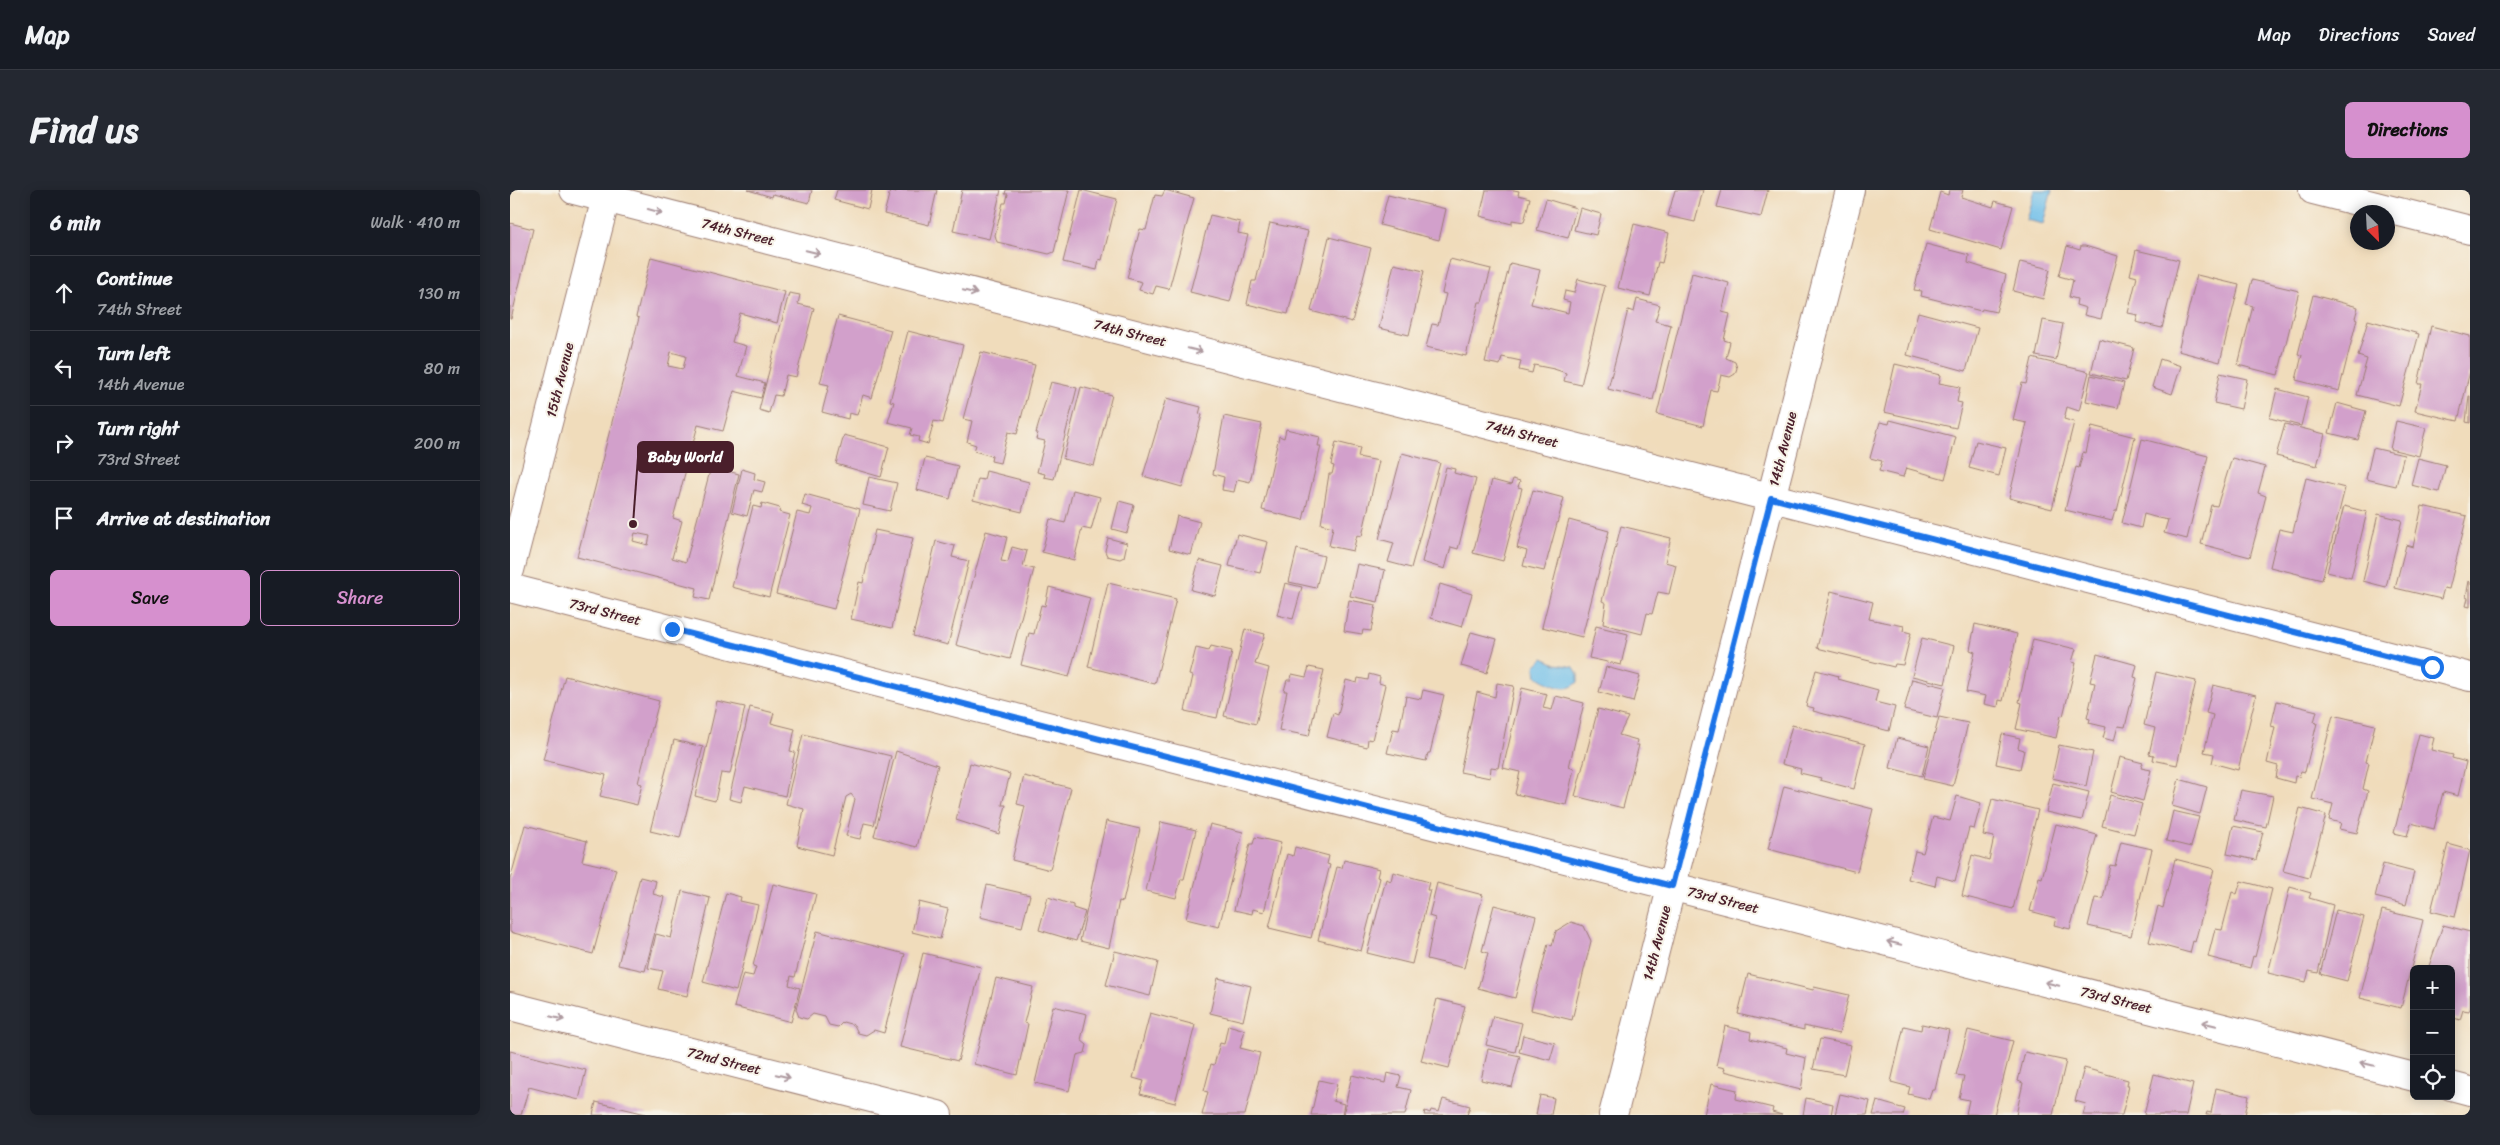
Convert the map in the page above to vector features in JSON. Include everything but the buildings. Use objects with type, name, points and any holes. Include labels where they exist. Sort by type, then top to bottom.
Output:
[{"type":"street","name":"74th Street","points":[[574,190],[606,194],[1771,498],[2470,677]]},
{"type":"street","name":"14th Avenue","points":[[1613,1115],[1850,190]]},
{"type":"street","points":[[2313,190],[2470,230]]},
{"type":"street","name":"15th Avenue","points":[[510,570],[606,194]]},
{"type":"street","name":"73rd Street","points":[[510,588],[2410,1076]]},
{"type":"street","name":"72nd Street","points":[[510,1006],[938,1115]]},
{"type":"street","points":[[2455,1087],[2470,1091]]},
{"type":"water","points":[[2034,190],[2052,190],[2043,224],[2026,220]]},
{"type":"water","points":[[1543,658],[1556,664],[1574,667],[1578,674],[1578,682],[1568,688],[1563,688],[1552,685],[1537,676],[1535,666]]},
{"type":"place","name":"Baby World","points":[[633,524]]},
{"type":"route","points":[[672,629],[1672,886],[1771,498],[2432,667]]}]
